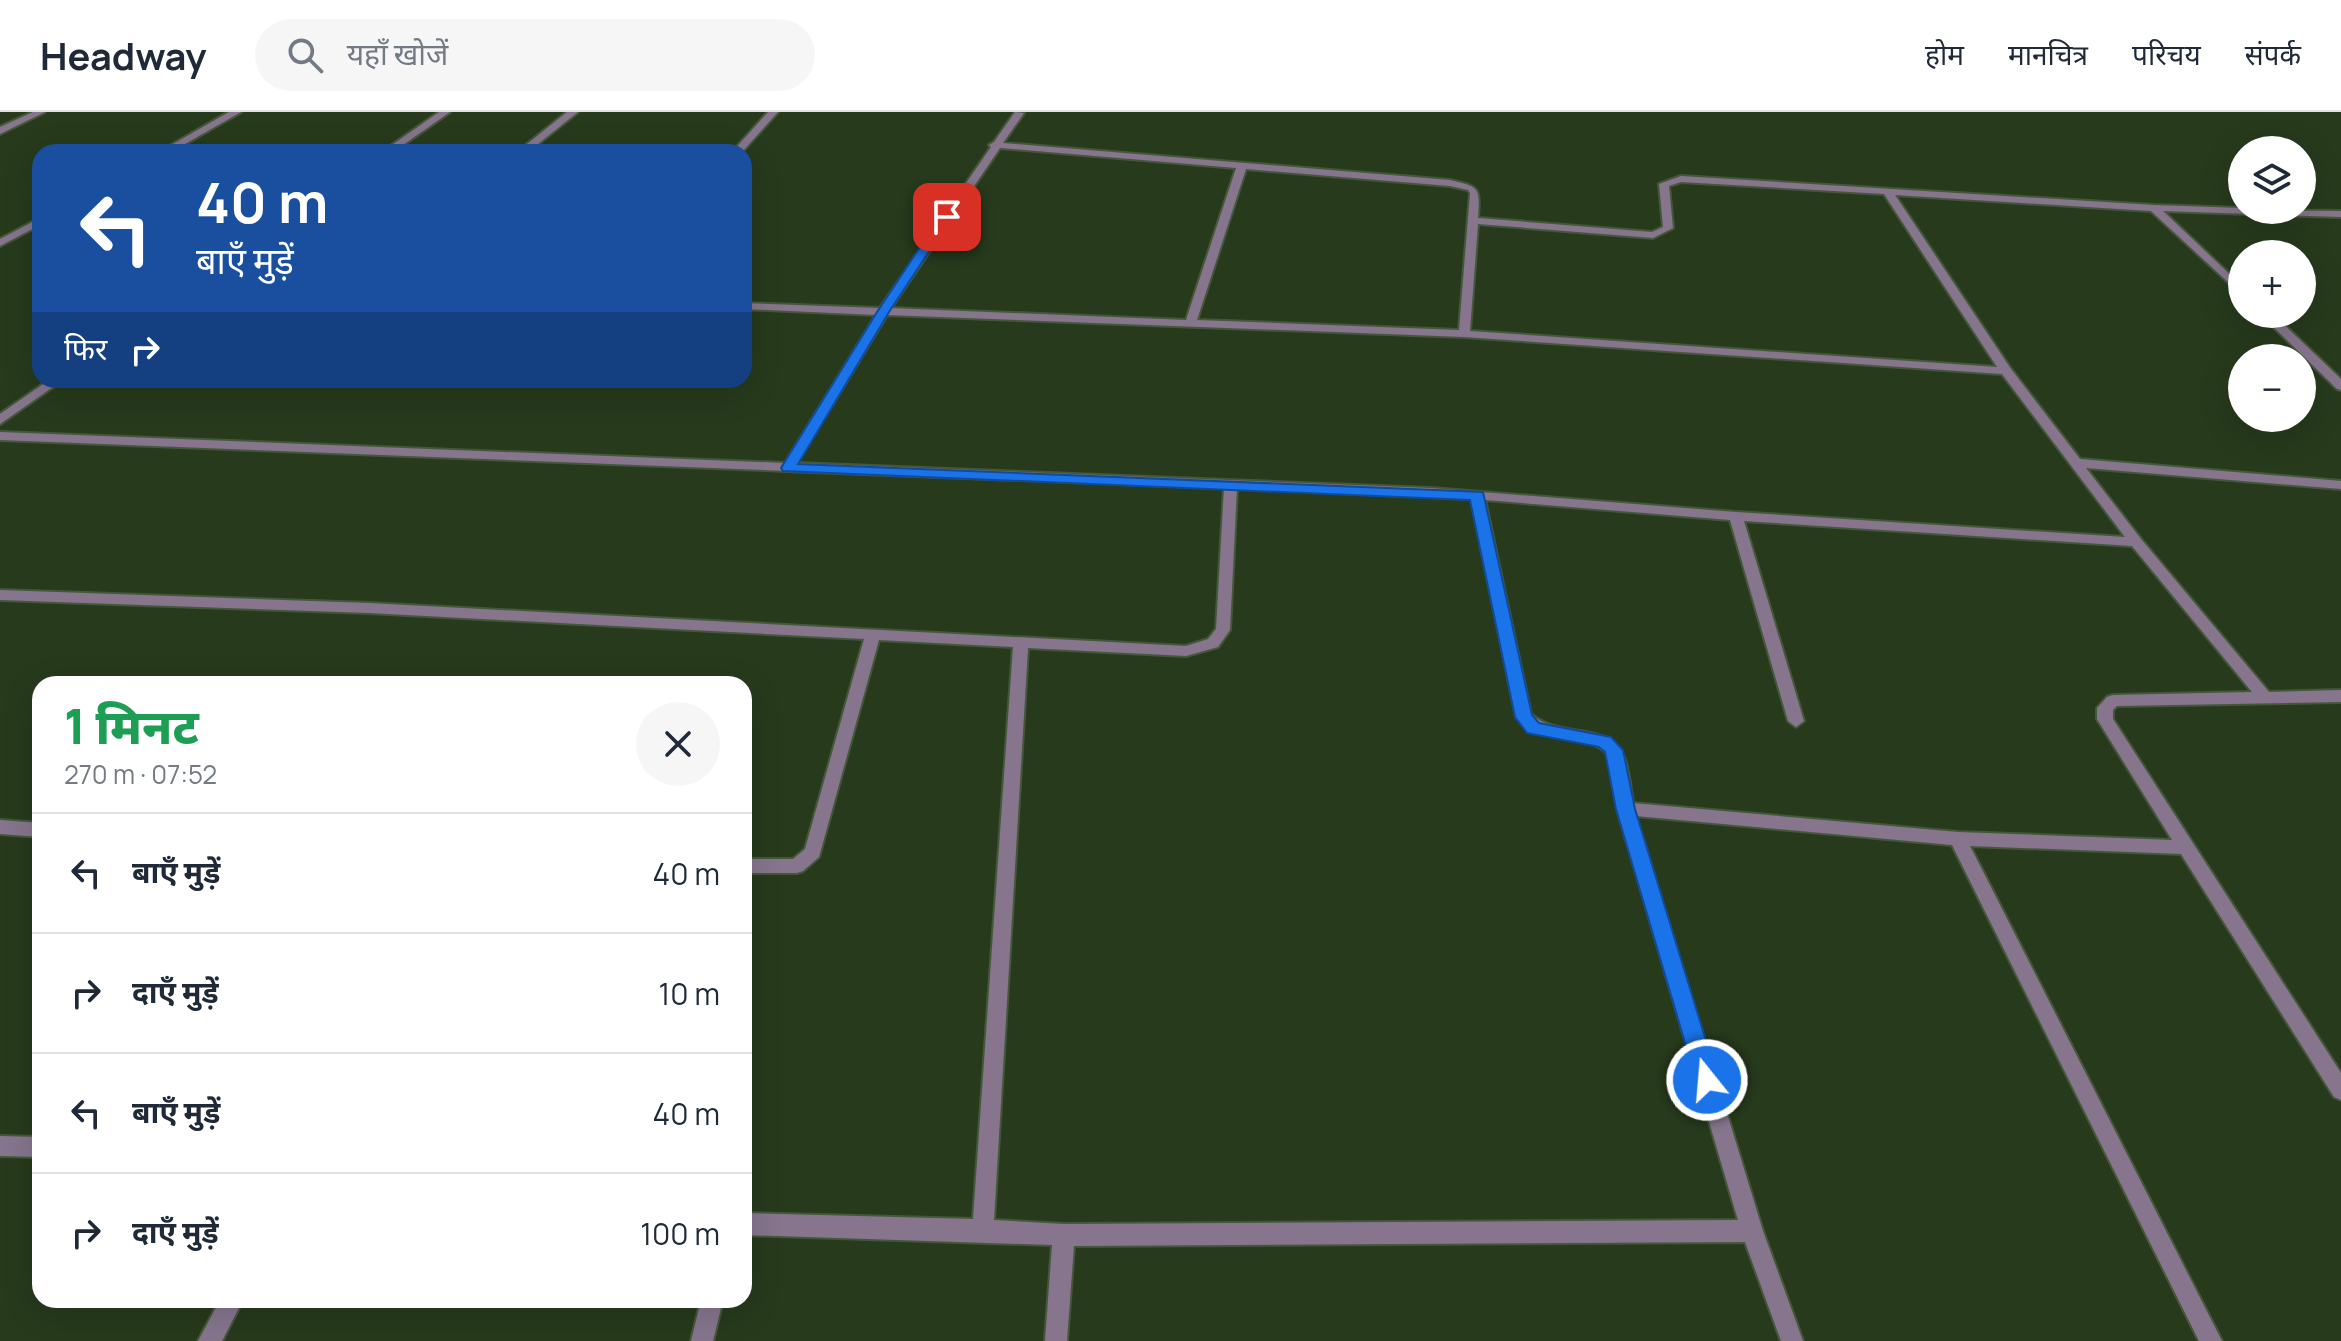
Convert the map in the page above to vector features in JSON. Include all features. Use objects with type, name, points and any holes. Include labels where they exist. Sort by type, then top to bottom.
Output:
[{"type":"street","points":[[0,131],[40,112]]},
{"type":"street","points":[[178,144],[236,112]]},
{"type":"street","points":[[399,144],[445,112]]},
{"type":"street","points":[[532,144],[573,112]]},
{"type":"street","points":[[744,144],[773,112]]},
{"type":"street","points":[[788,468],[883,312],[994,145],[1019,113]]},
{"type":"street","points":[[994,145],[1461,185],[1475,193],[1464,334]]},
{"type":"street","points":[[1191,321],[1242,165]]},
{"type":"street","points":[[1473,221],[1653,235],[1668,228],[1664,184],[1681,179],[1889,194],[2341,214]]},
{"type":"street","points":[[1889,194],[2006,371],[2136,542],[2264,697]]},
{"type":"street","points":[[2154,208],[2228,279]]},
{"type":"street","points":[[0,243],[32,225]]},
{"type":"street","points":[[752,306],[1464,334],[2006,371]]},
{"type":"street","points":[[2281,328],[2341,386]]},
{"type":"street","points":[[0,420],[46,388]]},
{"type":"street","points":[[0,436],[1477,495],[1736,516],[2136,542]]},
{"type":"street","points":[[2078,463],[2341,485]]},
{"type":"street","points":[[0,595],[369,608],[1186,651],[1213,643],[1223,630],[1231,484]]},
{"type":"street","points":[[1477,495],[1524,717],[1533,728],[1605,742],[1613,750],[1625,809],[1752,1231],[1792,1341]]},
{"type":"street","points":[[1736,516],[1796,721]]},
{"type":"street","points":[[752,866],[797,866],[813,852],[873,635]]},
{"type":"street","points":[[983,1230],[1021,642]]},
{"type":"street","points":[[2341,696],[2113,701],[2105,708],[2105,719],[2341,1091]]},
{"type":"street","points":[[1625,809],[1958,839],[2186,847]]},
{"type":"street","points":[[0,827],[32,829]]},
{"type":"street","points":[[1958,839],[2211,1341]]},
{"type":"street","points":[[0,1146],[32,1147]]},
{"type":"street","points":[[752,1224],[1064,1235],[1752,1231]]},
{"type":"street","points":[[1056,1341],[1064,1235]]},
{"type":"street","points":[[209,1341],[228,1308]]},
{"type":"street","points":[[702,1341],[710,1308]]},
{"type":"route","points":[[947,217],[883,312],[788,468],[1477,495],[1524,717],[1533,728],[1548,733],[1588,737],[1605,742],[1613,750],[1625,809],[1707,1080]]}]
